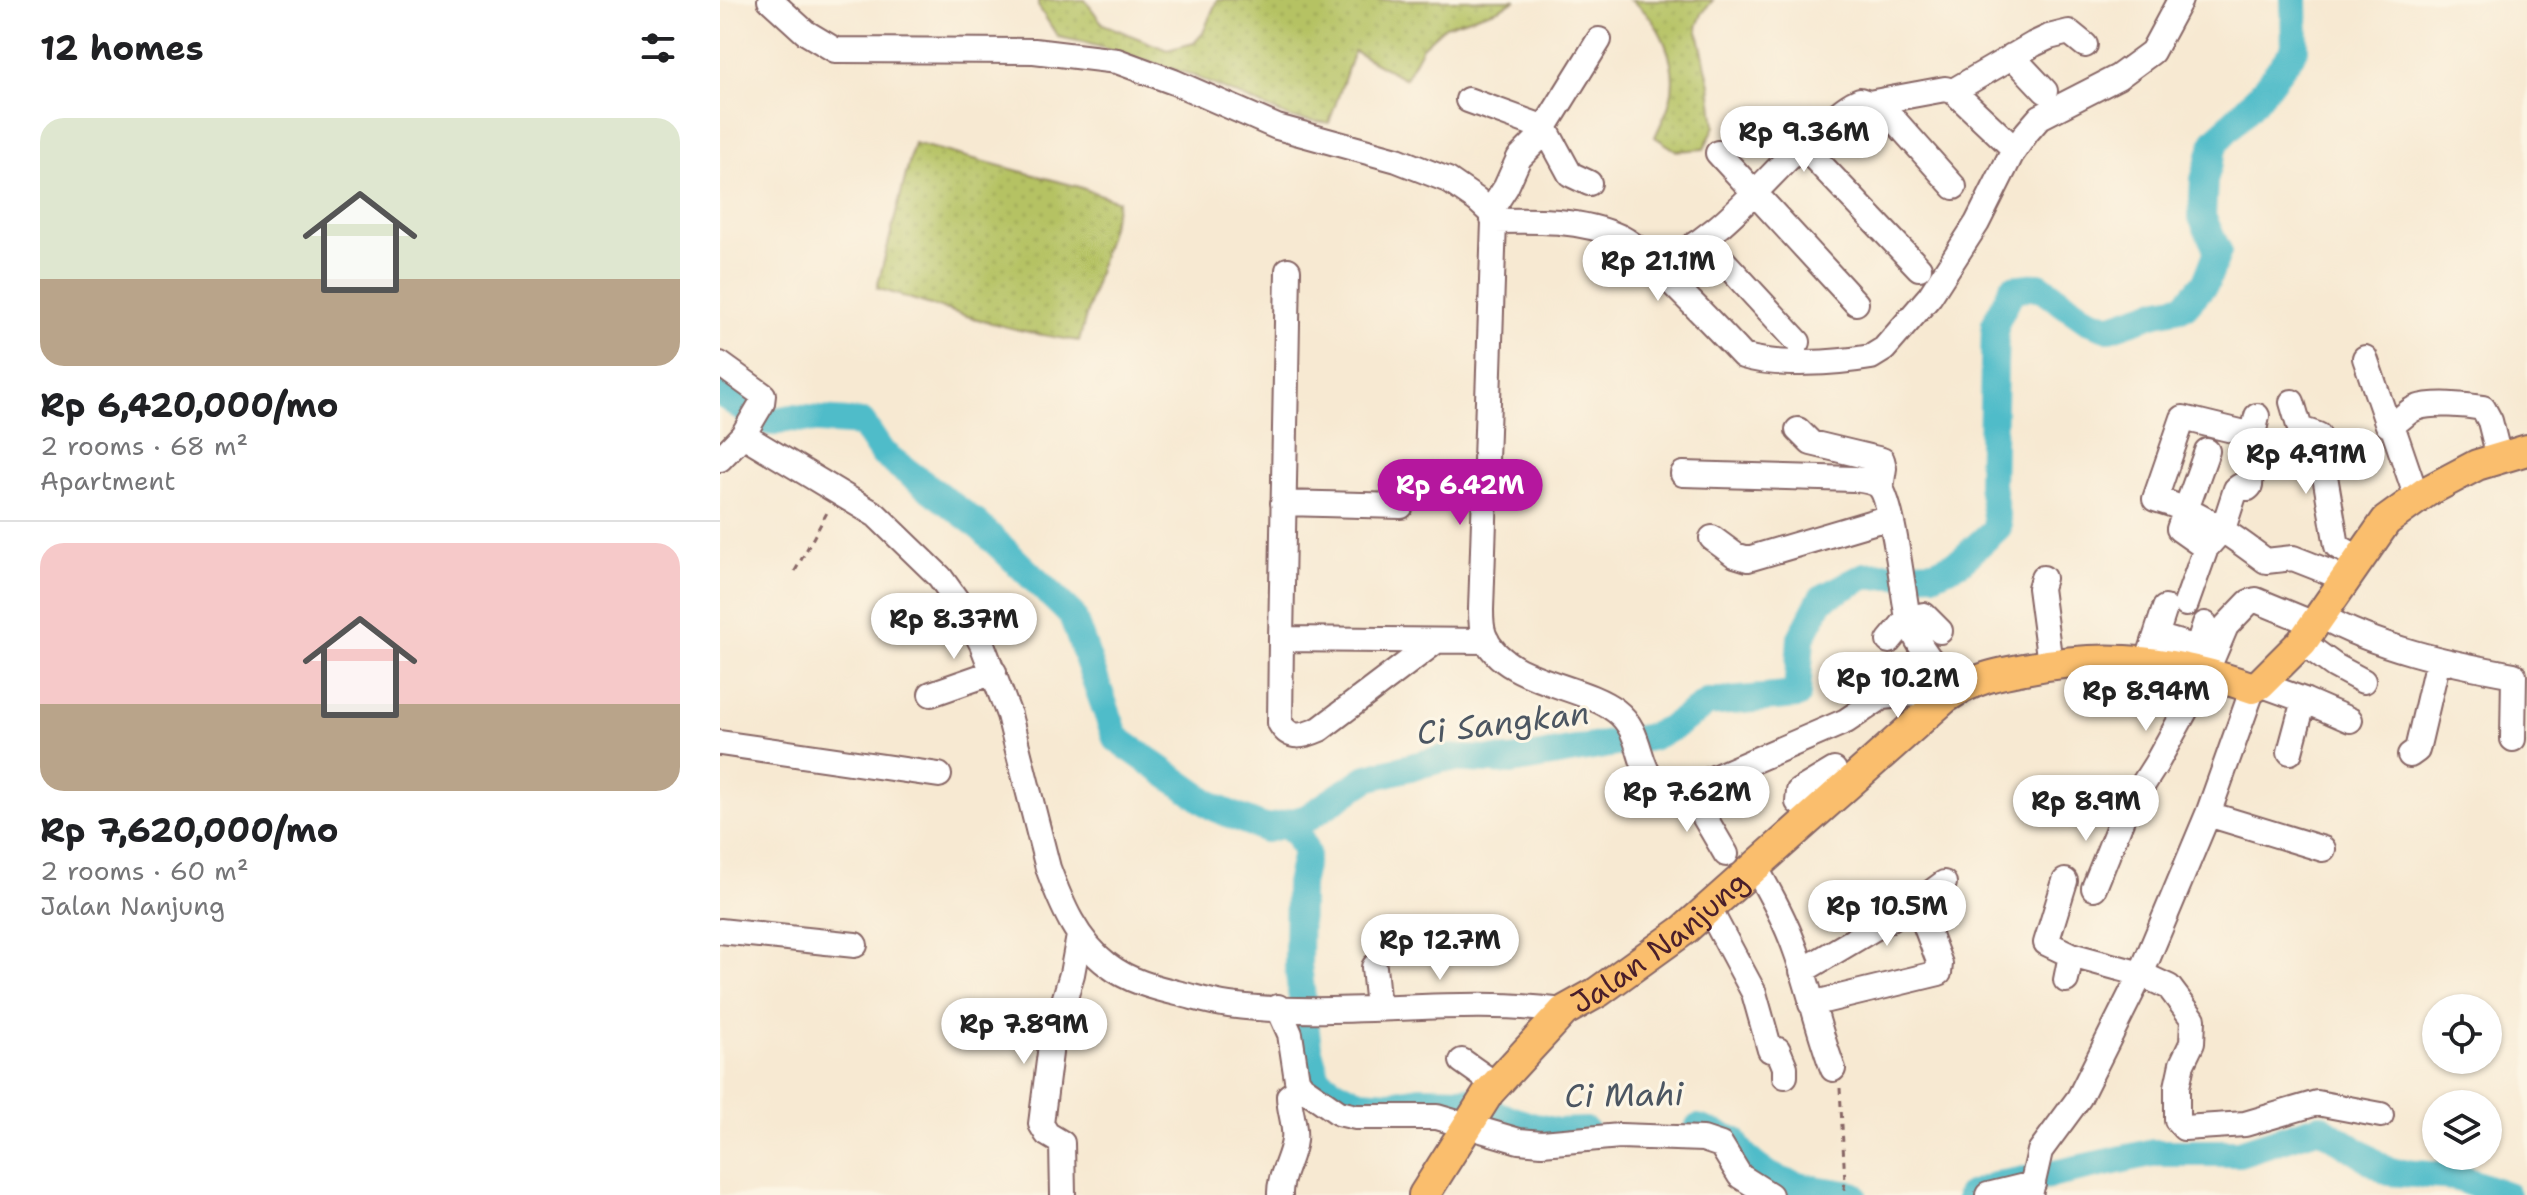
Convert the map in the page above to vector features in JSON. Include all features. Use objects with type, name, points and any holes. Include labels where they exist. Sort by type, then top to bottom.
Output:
[{"type":"main road","points":[[2256,686],[2311,627],[2386,521],[2417,498],[2477,465],[2513,453]]},
{"type":"main road","name":"Jalan Nanjung","points":[[1424,1195],[1482,1103],[1564,1011],[1598,992],[1660,948],[1756,868],[1953,693],[1985,676],[2050,664],[2109,659],[2152,649],[2206,673],[2256,686]]},
{"type":"street","points":[[770,0],[805,32],[835,50],[1034,51],[1117,61],[1277,127],[1397,160],[1448,180],[1492,217],[1593,227],[1623,239],[1655,265],[1743,356],[1778,363],[1871,357],[1884,349],[1930,296],[1977,223],[2011,155],[2027,132],[2040,117],[2118,77],[2152,52],[2180,0]]},
{"type":"street","points":[[1953,91],[2012,56],[2062,33],[2075,34],[2085,45]]},
{"type":"street","points":[[1599,40],[1537,140],[1519,158],[1492,217],[1481,610],[1482,628],[1487,641],[1516,668],[1612,708],[1625,719],[1648,775],[1656,785],[1666,790],[1688,789],[1846,721],[1882,697],[1953,693]]},
{"type":"street","points":[[2012,56],[2045,91]]},
{"type":"street","points":[[1869,103],[1945,89],[1953,91],[1964,98],[2008,143]]},
{"type":"street","points":[[1468,100],[1545,128],[1570,174],[1589,183]]},
{"type":"street","points":[[1655,265],[1676,258],[1704,240],[1801,144],[1860,100],[1888,113],[1954,187]]},
{"type":"street","points":[[1801,144],[1919,268]]},
{"type":"street","points":[[1718,153],[1856,303]]},
{"type":"street","points":[[1704,240],[1798,342]]},
{"type":"street","points":[[1288,270],[1280,723],[1293,736],[1304,736],[1320,729],[1435,642]]},
{"type":"street","points":[[2365,358],[2387,424],[2392,425]]},
{"type":"street","points":[[720,364],[763,395],[764,400],[720,459]]},
{"type":"street","points":[[2292,402],[2300,429],[2318,435],[2337,546],[2351,568]]},
{"type":"street","points":[[2392,425],[2417,408],[2456,405],[2483,408],[2513,453]]},
{"type":"street","points":[[2152,649],[2206,548],[2223,529],[2236,489],[2250,486],[2255,426],[2183,418],[2154,498],[2185,508],[2223,529],[2266,561],[2293,558],[2351,568]]},
{"type":"street","points":[[748,425],[876,515],[915,549],[965,612],[994,672],[1013,730],[1048,868],[1079,936],[1107,965],[1146,984],[1228,1005],[1296,1009],[1509,1005],[1564,1011]]},
{"type":"street","points":[[2392,425],[2417,498]]},
{"type":"street","points":[[1798,430],[1811,443],[1882,460],[1881,488],[1890,517],[1906,606],[1922,651],[1953,693]]},
{"type":"street","points":[[2206,548],[2180,531],[2185,508],[2207,451]]},
{"type":"street","points":[[1683,474],[1854,479],[1875,483],[1881,488]]},
{"type":"street","points":[[1283,503],[1401,506]]},
{"type":"street","points":[[1712,538],[1735,555],[1748,559],[1890,517]]},
{"type":"street","points":[[2043,578],[2040,588],[2050,664]]},
{"type":"street","points":[[2094,888],[2123,816],[2156,764],[2206,673],[2226,626],[2249,602],[2256,600],[2311,627],[2343,628],[2438,660],[2514,675],[2513,739]]},
{"type":"street","points":[[1906,606],[1924,615],[1940,631]]},
{"type":"street","points":[[1889,641],[1906,606]]},
{"type":"street","points":[[2152,649],[2198,646],[2205,624]]},
{"type":"street","points":[[2311,627],[2335,666],[2363,681]]},
{"type":"street","points":[[1281,639],[1487,641]]},
{"type":"street","points":[[2410,755],[2417,750],[2438,660]]},
{"type":"street","points":[[931,694],[994,672]]},
{"type":"street","points":[[1988,1195],[2032,1187],[2040,1151],[2079,1098],[2141,974],[2208,814],[2256,686],[2304,700],[2350,720]]},
{"type":"street","points":[[2290,752],[2304,700]]},
{"type":"street","points":[[720,743],[939,775]]},
{"type":"street","points":[[1815,815],[1798,802],[1799,791],[1834,770]]},
{"type":"street","points":[[1688,789],[1726,854]]},
{"type":"street","points":[[2208,814],[2323,849]]},
{"type":"street","points":[[1756,868],[1778,909],[1802,971],[1820,1037],[1836,1077]]},
{"type":"street","points":[[2065,881],[2046,943],[2049,947],[2141,974],[2169,987],[2193,1019],[2192,1043],[2182,1064],[2177,1087],[2177,1120],[2184,1128],[2245,1124],[2317,1103],[2381,1115]]},
{"type":"street","points":[[1802,971],[1917,903],[1944,883]]},
{"type":"street","points":[[1811,1004],[1939,973],[1940,964],[1917,903]]},
{"type":"street","points":[[1708,907],[1754,993],[1770,1050],[1778,1050],[1785,1076]]},
{"type":"street","points":[[720,931],[855,945]]},
{"type":"street","points":[[1063,1195],[1062,1143],[1047,1134],[1041,1124],[1051,1045],[1072,974],[1079,936]]},
{"type":"street","points":[[2066,980],[2071,955]]},
{"type":"street","points":[[1374,967],[1378,1008]]},
{"type":"street","points":[[1296,1009],[1290,1034],[1297,1080],[1331,1109],[1347,1115],[1437,1117],[1482,1103]]},
{"type":"street","points":[[1462,1061],[1482,1103],[1519,1141],[1542,1143],[1620,1136],[1703,1139],[1721,1145],[1740,1176],[1770,1195]]},
{"type":"street","points":[[1280,1195],[1294,1143],[1289,1096],[1302,1087]]},
{"type":"path","points":[[795,571],[838,491]]},
{"type":"path","points":[[1836,1077],[1845,1182],[1843,1195]]},
{"type":"green space","points":[[1038,0],[1085,0],[1103,24],[1167,50],[1194,43],[1203,33],[1217,0],[1516,0],[1445,26],[1422,47],[1405,79],[1354,51],[1329,123],[1291,118],[1189,74],[1058,37],[1038,6]]},
{"type":"green space","points":[[1630,0],[1713,0],[1697,27],[1710,85],[1715,126],[1704,149],[1677,151],[1655,137],[1670,101],[1670,59],[1651,19]]},
{"type":"green space","points":[[914,143],[1076,186],[1118,201],[1079,341],[1002,326],[877,288]]},
{"type":"waterway","name":"Ci Sangkan","points":[[720,392],[749,413],[770,422],[792,418],[862,423],[882,453],[977,524],[1072,615],[1116,738],[1215,808],[1266,829],[1307,818],[1367,778],[1446,758],[1511,761],[1651,737],[1671,728],[1707,703],[1797,695],[1801,638],[1821,599],[1865,576],[1935,573],[1961,561],[1998,527],[1991,485],[1995,324],[2012,289],[2039,286],[2087,320],[2109,328],[2185,306],[2206,282],[2218,251],[2202,217],[2204,180],[2215,142],[2260,95],[2295,49],[2294,0]]},
{"type":"waterway","name":"Ci Mahi","points":[[1285,824],[1298,835],[1306,853],[1299,884],[1298,965],[1308,1048],[1317,1079],[1337,1093],[1360,1102],[1390,1104],[1420,1099],[1466,1100],[1525,1124],[1557,1132],[1585,1131]]},
{"type":"waterway","name":"Ci Mahi","points":[[1970,1195],[2002,1183],[2151,1153],[2239,1153],[2320,1127],[2389,1172],[2456,1177],[2506,1195]]},
{"type":"waterway","name":"Ci Mahi","points":[[1698,1128],[1733,1140],[1744,1156],[1770,1176],[1801,1186],[1853,1195]]}]
